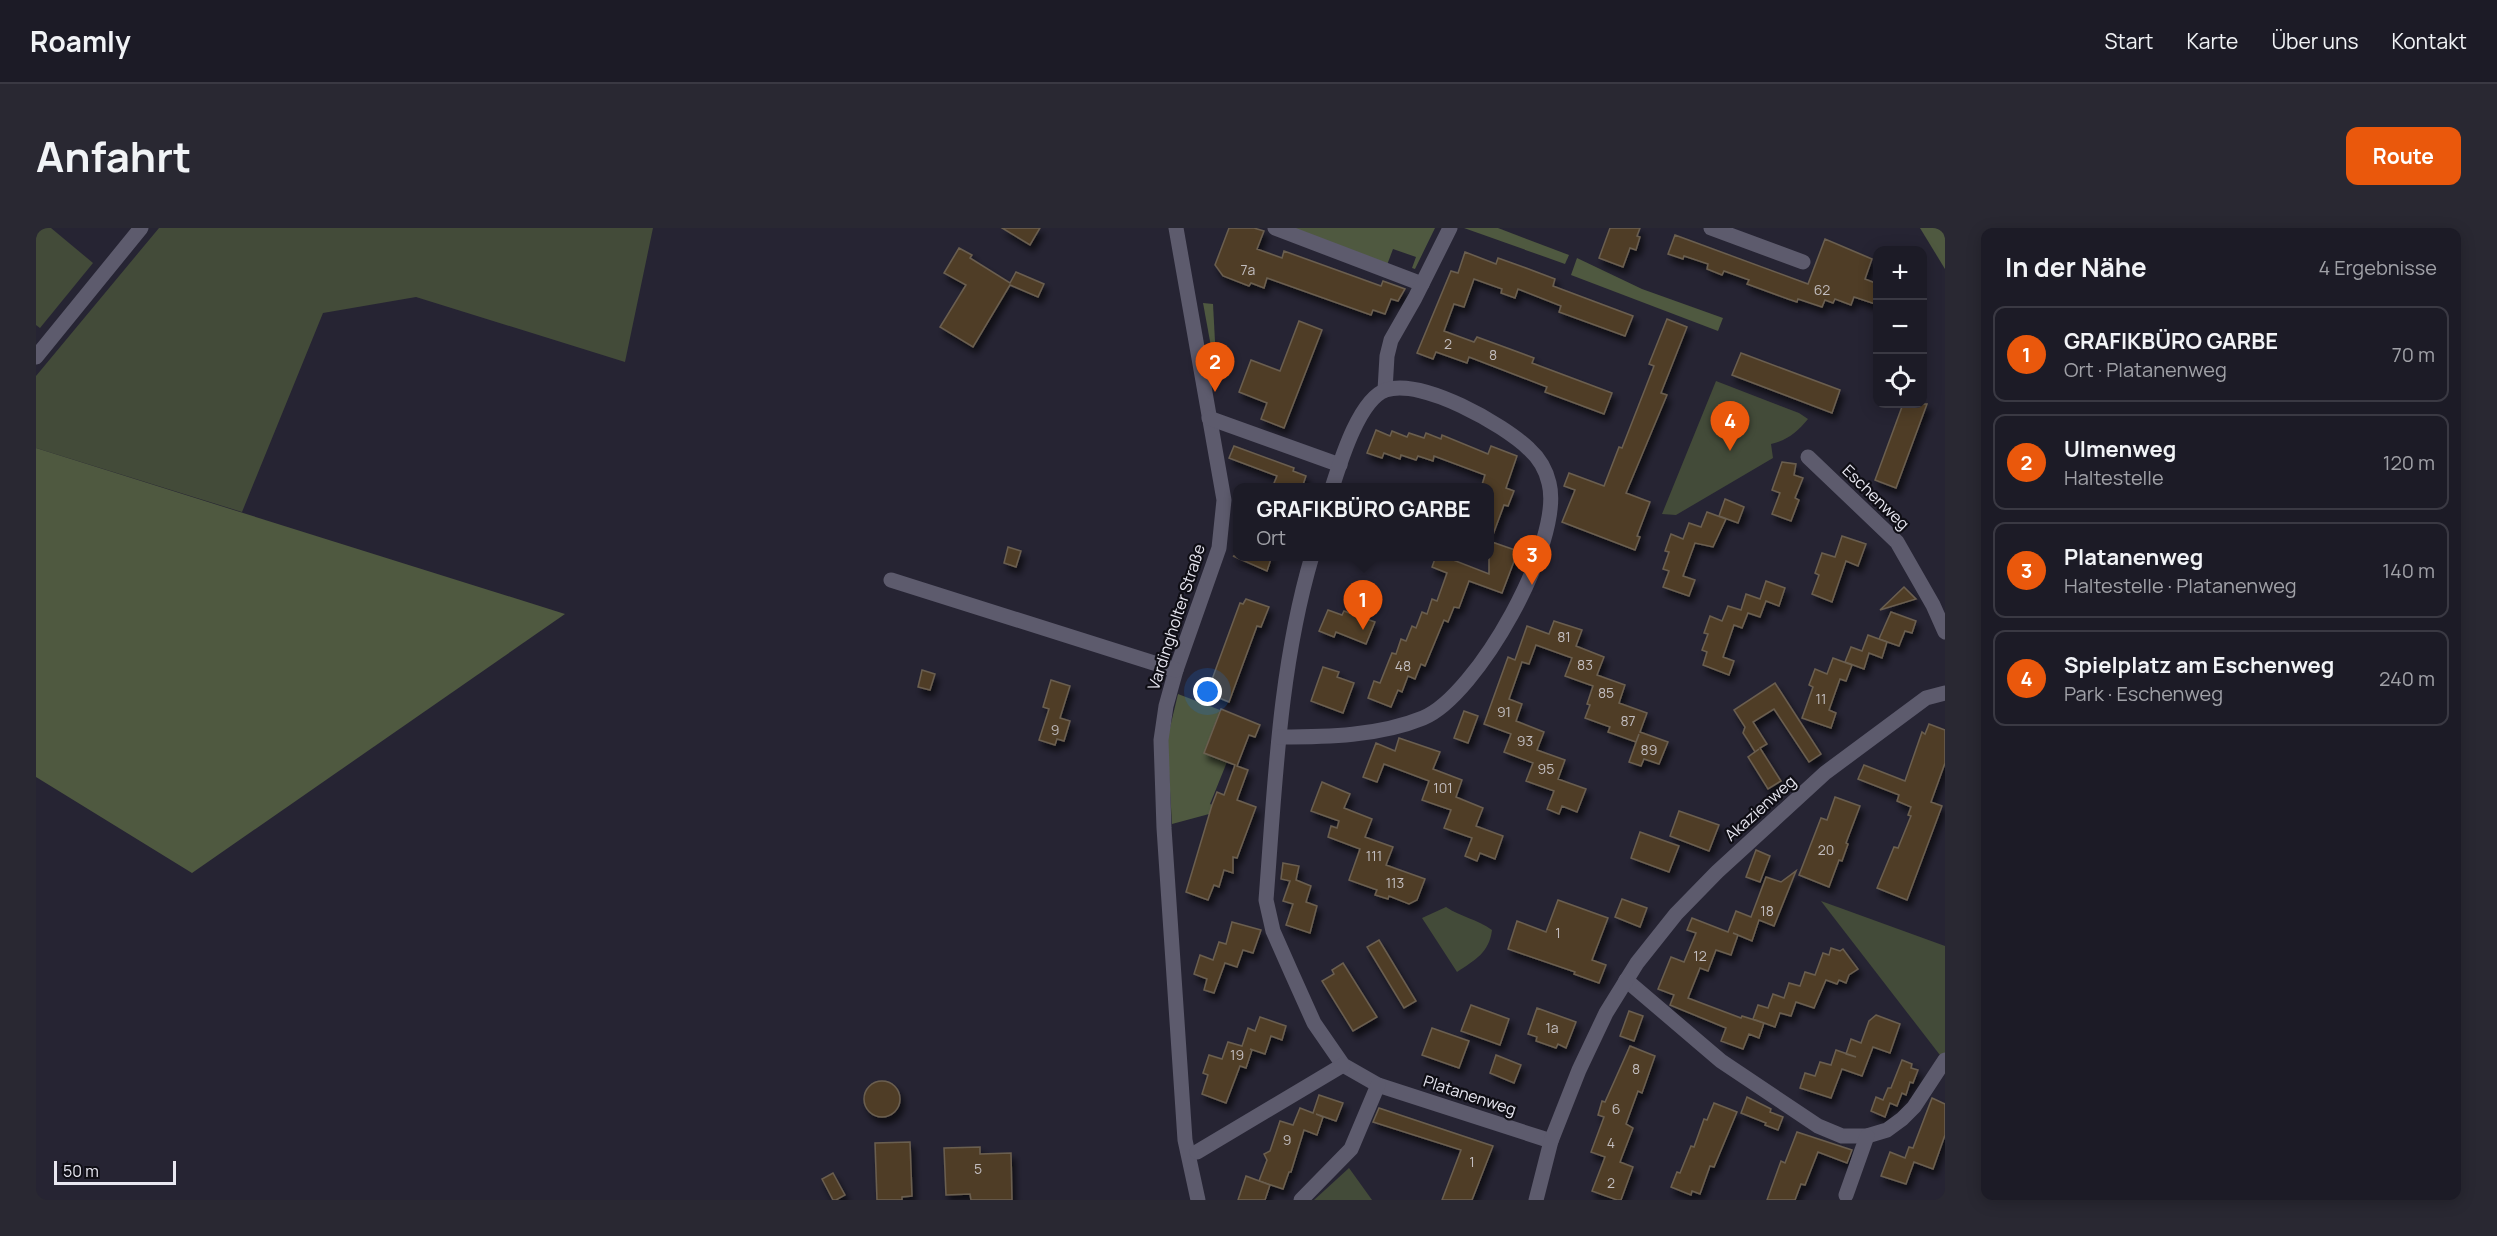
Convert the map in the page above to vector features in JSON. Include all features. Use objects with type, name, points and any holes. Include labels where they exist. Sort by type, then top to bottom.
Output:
[{"type":"street","points":[[36,357],[141,228]]},
{"type":"street","name":"Vardingholter Straße","points":[[1176,228],[1224,500],[1219,548],[1176,670],[1166,705],[1161,740],[1164,828],[1185,1140],[1198,1200]]},
{"type":"street","points":[[1275,228],[1422,284]]},
{"type":"street","points":[[1385,390],[1387,356],[1391,340],[1450,228]]},
{"type":"street","points":[[1711,228],[1803,262]]},
{"type":"street","points":[[1280,738],[1329,737],[1392,728],[1425,717],[1454,698],[1478,670],[1518,604],[1540,548],[1549,514],[1551,494],[1542,464],[1530,449],[1516,438],[1453,401],[1431,393],[1408,389],[1385,390],[1372,401],[1359,418],[1334,483]]},
{"type":"street","points":[[1209,418],[1340,465]]},
{"type":"street","name":"Eschenweg","points":[[1808,457],[1897,542],[1933,605],[1945,632]]},
{"type":"street","name":"Platanenweg","points":[[1311,561],[1293,630],[1284,682],[1266,900],[1273,931],[1314,1023],[1343,1065],[1378,1084],[1551,1141]]},
{"type":"street","points":[[891,580],[1176,670]]},
{"type":"street","name":"Akazienweg","points":[[1536,1200],[1551,1141],[1579,1070],[1606,1013],[1626,980],[1676,914],[1717,872],[1810,786],[1926,699],[1945,693]]},
{"type":"street","points":[[1626,980],[1721,1061],[1818,1126],[1842,1136],[1866,1136],[1887,1130],[1902,1119],[1914,1107],[1945,1060]]},
{"type":"street","points":[[1197,1152],[1343,1065]]},
{"type":"street","points":[[1301,1200],[1351,1149],[1378,1084]]},
{"type":"street","points":[[1846,1195],[1866,1136]]},
{"type":"green space","points":[[36,228],[51,228],[93,263],[40,328],[36,325]]},
{"type":"green space","points":[[159,228],[653,228],[625,362],[416,297],[323,313],[242,512],[36,448],[36,376]]},
{"type":"green space","points":[[1288,228],[1435,228],[1415,269],[1412,268],[1416,257],[1393,249],[1387,265]]},
{"type":"green space","points":[[1464,228],[1498,228],[1569,255],[1565,264]]},
{"type":"green space","points":[[1920,228],[1945,228],[1945,269]]},
{"type":"green space","points":[[1577,258],[1642,289],[1723,318],[1718,331],[1571,275]]},
{"type":"green space","points":[[1203,303],[1213,304],[1217,379]]},
{"type":"green space","points":[[1716,381],[1799,413],[1808,419],[1792,435],[1771,444],[1773,458],[1676,515],[1662,514]]},
{"type":"green space","points":[[36,448],[565,614],[192,873],[36,777]]},
{"type":"green space","points":[[1178,694],[1220,710],[1204,753],[1227,762],[1210,804],[1224,810],[1172,824],[1167,740]]},
{"type":"green space","points":[[1821,901],[1945,946],[1945,1054],[1943,1059]]},
{"type":"green space","points":[[1446,907],[1492,930],[1488,945],[1484,950],[1475,960],[1457,972],[1422,918]]},
{"type":"green space","points":[[1349,1168],[1372,1200],[1314,1200]]},
{"type":"building","points":[[1002,228],[1040,228],[1030,245]]},
{"type":"building","points":[[1229,228],[1254,228],[1264,231],[1257,249],[1282,258],[1284,251],[1381,286],[1383,281],[1405,289],[1398,301],[1391,299],[1385,314],[1373,310],[1371,315],[1267,278],[1264,288],[1251,283],[1249,286],[1223,276],[1215,265]]},
{"type":"building","points":[[1610,228],[1640,228],[1636,250],[1630,248],[1623,267],[1599,258]]},
{"type":"building","points":[[1675,235],[1808,284],[1825,239],[1872,259],[1865,279],[1873,282],[1873,303],[1854,297],[1851,305],[1835,299],[1833,303],[1825,300],[1822,307],[1798,299],[1797,302],[1747,284],[1749,280],[1724,271],[1722,275],[1707,269],[1708,264],[1684,256],[1683,259],[1668,254]]},
{"type":"building","points":[[959,248],[972,255],[970,258],[1010,283],[1016,272],[1044,284],[1038,297],[1010,285],[973,347],[940,327],[966,285],[944,273]]},
{"type":"building","points":[[1465,252],[1496,264],[1498,258],[1555,279],[1553,286],[1633,316],[1625,336],[1559,312],[1561,306],[1518,289],[1515,298],[1501,293],[1502,289],[1474,279],[1464,307],[1454,304],[1444,331],[1474,342],[1477,337],[1518,352],[1534,358],[1532,363],[1612,393],[1604,414],[1545,392],[1547,387],[1469,357],[1467,363],[1436,352],[1433,359],[1417,353],[1451,271],[1458,273]]},
{"type":"building","points":[[1667,319],[1687,327],[1661,393],[1667,395],[1626,493],[1650,502],[1637,536],[1640,537],[1635,550],[1562,522],[1575,490],[1564,486],[1569,473],[1604,486],[1619,447],[1622,448],[1654,366],[1649,364]]},
{"type":"building","points":[[1299,321],[1322,330],[1284,428],[1261,419],[1267,403],[1239,392],[1251,360],[1280,371]]},
{"type":"building","points":[[1741,353],[1840,390],[1832,413],[1732,375]]},
{"type":"building","points":[[1902,408],[1926,408],[1896,488],[1875,480]]},
{"type":"building","points":[[1376,430],[1390,436],[1392,431],[1407,437],[1409,433],[1424,438],[1426,433],[1441,439],[1442,435],[1488,454],[1491,446],[1517,456],[1506,488],[1514,491],[1508,506],[1504,505],[1494,532],[1494,483],[1483,483],[1485,475],[1434,456],[1433,461],[1418,456],[1416,460],[1401,455],[1400,459],[1384,453],[1382,458],[1367,453]]},
{"type":"building","points":[[1234,446],[1294,468],[1293,471],[1306,476],[1304,483],[1274,483],[1277,476],[1229,458]]},
{"type":"building","points":[[1782,462],[1796,464],[1794,475],[1803,478],[1795,498],[1799,500],[1791,521],[1772,514],[1780,493],[1772,490]]},
{"type":"building","points":[[1725,499],[1744,507],[1738,523],[1719,516]]},
{"type":"building","points":[[1707,512],[1726,519],[1713,547],[1695,543],[1683,576],[1695,580],[1689,596],[1663,587],[1669,571],[1663,569],[1669,552],[1665,551],[1671,534],[1683,539],[1689,523],[1701,527]]},
{"type":"building","points":[[1842,536],[1866,544],[1858,566],[1846,561],[1832,602],[1812,594],[1819,575],[1815,573],[1822,553],[1835,557]]},
{"type":"building","points":[[1494,543],[1518,551],[1502,593],[1469,581],[1459,608],[1454,607],[1448,622],[1444,620],[1425,666],[1421,664],[1415,679],[1408,676],[1402,692],[1398,690],[1391,707],[1368,698],[1374,681],[1380,683],[1392,653],[1396,654],[1401,639],[1406,641],[1412,626],[1416,628],[1422,612],[1427,614],[1432,599],[1437,601],[1447,573],[1432,567],[1434,561],[1456,561],[1489,574],[1489,561],[1494,561]]},
{"type":"building","points":[[1008,547],[1021,551],[1016,567],[1004,563]]},
{"type":"building","points":[[1244,561],[1270,561],[1267,571]]},
{"type":"building","points":[[1766,581],[1785,588],[1779,606],[1766,601],[1760,617],[1748,613],[1742,628],[1734,625],[1723,657],[1734,661],[1729,675],[1703,665],[1707,652],[1702,650],[1708,634],[1704,633],[1710,616],[1722,621],[1728,606],[1741,610],[1746,594],[1760,599]]},
{"type":"building","points":[[1904,587],[1916,599],[1880,610]]},
{"type":"building","points":[[1246,599],[1269,607],[1261,627],[1257,626],[1229,702],[1207,693],[1240,603],[1243,604]]},
{"type":"building","points":[[1328,610],[1342,615],[1344,611],[1375,622],[1366,644],[1336,632],[1334,637],[1319,631]]},
{"type":"building","points":[[1891,612],[1916,621],[1912,633],[1905,631],[1899,646],[1879,639]]},
{"type":"building","points":[[1554,621],[1582,630],[1576,646],[1604,657],[1597,675],[1625,685],[1619,703],[1647,713],[1640,732],[1668,742],[1659,764],[1644,759],[1641,766],[1629,762],[1639,734],[1636,742],[1608,732],[1610,727],[1585,718],[1593,686],[1565,676],[1572,658],[1536,645],[1529,664],[1522,662],[1509,699],[1522,704],[1516,721],[1544,732],[1537,750],[1565,760],[1558,779],[1586,789],[1577,812],[1562,806],[1559,814],[1547,809],[1554,791],[1526,781],[1533,763],[1504,752],[1511,734],[1484,724],[1508,657],[1515,660],[1527,626],[1549,634]]},
{"type":"building","points":[[1868,635],[1887,642],[1882,658],[1869,653],[1864,669],[1845,662],[1851,647],[1862,651]]},
{"type":"building","points":[[1833,658],[1852,665],[1846,681],[1840,679],[1829,710],[1836,713],[1831,728],[1802,718],[1813,687],[1809,685],[1815,669],[1827,674]]},
{"type":"building","points":[[1323,667],[1339,672],[1337,677],[1354,683],[1343,713],[1311,701]]},
{"type":"building","points":[[922,670],[935,674],[930,690],[918,687]]},
{"type":"building","points":[[1051,680],[1070,686],[1060,718],[1070,721],[1064,741],[1057,739],[1055,745],[1039,740],[1049,709],[1043,707]]},
{"type":"building","points":[[1775,683],[1821,754],[1809,762],[1774,709],[1753,722],[1767,744],[1760,748],[1781,781],[1768,789],[1748,757],[1755,752],[1743,733],[1745,727],[1734,710]]},
{"type":"building","points":[[1221,709],[1260,725],[1255,737],[1249,735],[1237,766],[1248,770],[1237,800],[1256,807],[1237,858],[1233,857],[1233,873],[1224,870],[1219,887],[1214,885],[1208,900],[1186,892],[1217,792],[1224,795],[1235,765],[1204,753]]},
{"type":"building","points":[[1464,711],[1478,716],[1468,743],[1454,738]]},
{"type":"building","points":[[1929,724],[1945,730],[1945,763],[1931,802],[1942,806],[1907,900],[1877,888],[1894,847],[1898,848],[1911,816],[1908,815],[1911,807],[1897,801],[1899,795],[1858,779],[1864,765],[1905,781],[1922,732],[1925,734]]},
{"type":"building","points":[[1399,738],[1440,752],[1433,769],[1462,780],[1456,797],[1483,808],[1476,826],[1503,836],[1495,859],[1480,853],[1477,861],[1465,856],[1472,838],[1444,828],[1451,810],[1422,800],[1429,781],[1384,764],[1377,782],[1363,777],[1376,743],[1395,751]]},
{"type":"building","points":[[1322,782],[1350,794],[1344,808],[1372,819],[1365,837],[1393,847],[1386,865],[1425,879],[1417,900],[1409,904],[1389,896],[1388,899],[1375,895],[1377,890],[1349,880],[1360,849],[1328,837],[1331,826],[1337,828],[1339,821],[1311,811]]},
{"type":"building","points":[[1835,797],[1860,806],[1842,861],[1839,860],[1829,887],[1799,875],[1821,818],[1827,820]]},
{"type":"building","points":[[1679,811],[1719,825],[1709,851],[1670,836]]},
{"type":"building","points":[[1640,832],[1679,846],[1669,872],[1631,858]]},
{"type":"building","points":[[1756,850],[1770,856],[1760,882],[1746,877]]},
{"type":"building","points":[[1283,863],[1299,866],[1296,880],[1311,886],[1306,902],[1317,906],[1310,933],[1286,925],[1293,904],[1283,901],[1290,881],[1281,879]]},
{"type":"building","points":[[1796,871],[1774,926],[1759,920],[1752,941],[1738,935],[1731,955],[1716,950],[1708,971],[1700,968],[1688,998],[1741,1018],[1742,1016],[1764,1023],[1759,1038],[1749,1034],[1743,1049],[1721,1041],[1726,1028],[1670,1005],[1674,995],[1658,989],[1671,957],[1684,962],[1696,933],[1687,930],[1692,918],[1728,932],[1736,911],[1751,917],[1766,877],[1781,882]]},
{"type":"building","points":[[1622,899],[1647,908],[1640,927],[1615,917]]},
{"type":"building","points":[[1558,900],[1608,918],[1592,960],[1606,965],[1599,983],[1574,974],[1575,972],[1508,949],[1517,921],[1546,932]]},
{"type":"building","points":[[1232,922],[1261,930],[1253,953],[1243,950],[1237,967],[1225,963],[1214,993],[1204,990],[1207,979],[1194,974],[1200,955],[1213,960],[1219,942],[1226,944]]},
{"type":"building","points":[[1379,940],[1416,1001],[1404,1008],[1367,947]]},
{"type":"building","points":[[1831,948],[1840,951],[1843,949],[1858,969],[1849,975],[1846,983],[1839,980],[1837,984],[1826,980],[1814,1008],[1796,1002],[1791,1016],[1780,1013],[1775,1027],[1753,1019],[1758,1005],[1768,1008],[1773,994],[1784,998],[1789,983],[1800,986],[1805,972],[1815,975],[1823,953],[1829,955]]},
{"type":"building","points":[[1343,963],[1377,1017],[1353,1031],[1322,981],[1334,974],[1332,970]]},
{"type":"building","points":[[1471,1005],[1509,1019],[1500,1045],[1461,1031]]},
{"type":"building","points":[[1537,1008],[1576,1022],[1566,1048],[1558,1044],[1556,1048],[1536,1041],[1537,1037],[1528,1034]]},
{"type":"building","points":[[1629,1011],[1643,1016],[1634,1041],[1620,1036]]},
{"type":"building","points":[[1876,1015],[1900,1024],[1890,1053],[1873,1047],[1862,1076],[1842,1069],[1831,1098],[1800,1088],[1805,1073],[1815,1076],[1820,1062],[1831,1065],[1836,1050],[1846,1054],[1851,1039],[1861,1043],[1869,1021]]},
{"type":"building","points":[[1260,1017],[1286,1026],[1282,1040],[1271,1036],[1265,1054],[1250,1049],[1252,1050],[1246,1068],[1240,1066],[1226,1103],[1202,1094],[1208,1075],[1203,1073],[1209,1055],[1222,1059],[1228,1042],[1242,1046],[1248,1028],[1255,1031]]},
{"type":"building","points":[[1432,1028],[1469,1041],[1459,1068],[1422,1055]]},
{"type":"building","points":[[1630,1046],[1655,1056],[1642,1093],[1638,1091],[1626,1124],[1633,1128],[1620,1162],[1633,1167],[1621,1200],[1617,1200],[1592,1191],[1605,1157],[1591,1152],[1604,1117],[1598,1115],[1602,1101],[1605,1102]]},
{"type":"building","points":[[1496,1055],[1521,1065],[1514,1083],[1490,1073]]},
{"type":"building","points":[[1902,1060],[1912,1064],[1911,1068],[1918,1070],[1913,1083],[1910,1082],[1906,1095],[1902,1093],[1897,1106],[1890,1103],[1885,1117],[1871,1111],[1876,1097],[1883,1100],[1888,1088],[1891,1088]]},
{"type":"building","points":[[882,1081],[895,1086],[900,1099],[895,1112],[882,1117],[869,1112],[864,1099],[869,1086]]},
{"type":"building","points":[[1319,1095],[1343,1103],[1336,1121],[1316,1114],[1323,1117],[1317,1135],[1304,1130],[1291,1172],[1289,1172],[1283,1189],[1259,1181],[1267,1160],[1264,1154],[1270,1151],[1280,1121],[1293,1125],[1300,1108],[1313,1113]]},
{"type":"building","points":[[1747,1097],[1771,1109],[1770,1112],[1783,1117],[1778,1130],[1741,1113]]},
{"type":"building","points":[[1932,1098],[1945,1104],[1945,1135],[1933,1169],[1914,1162],[1906,1184],[1881,1176],[1890,1152],[1905,1158],[1909,1147],[1913,1148]]},
{"type":"building","points":[[1714,1103],[1737,1112],[1714,1167],[1710,1166],[1700,1194],[1692,1191],[1691,1195],[1671,1187],[1677,1172],[1680,1173],[1691,1146],[1694,1147],[1704,1119],[1707,1120]]},
{"type":"building","points":[[1379,1108],[1493,1146],[1472,1200],[1442,1200],[1461,1150],[1373,1122]]},
{"type":"building","points":[[1797,1132],[1852,1150],[1847,1163],[1818,1152],[1805,1185],[1801,1184],[1795,1200],[1767,1200],[1781,1161],[1785,1163]]},
{"type":"building","points":[[910,1142],[912,1196],[902,1197],[902,1200],[877,1200],[875,1143]]},
{"type":"building","points":[[980,1147],[980,1154],[1011,1153],[1012,1200],[971,1200],[970,1194],[946,1195],[944,1148]]},
{"type":"building","points":[[833,1173],[845,1195],[836,1200],[833,1200],[822,1179]]},
{"type":"building","points":[[1246,1176],[1270,1185],[1265,1200],[1238,1200]]},
{"type":"place","name":"Ulmenweg","points":[[1215,392]]},
{"type":"place","name":"Spielplatz am Eschenweg","points":[[1730,451]]},
{"type":"place","name":"Platanenweg","points":[[1532,585]]},
{"type":"place","name":"GRAFIKBÜRO GARBE","points":[[1363,630]]}]
